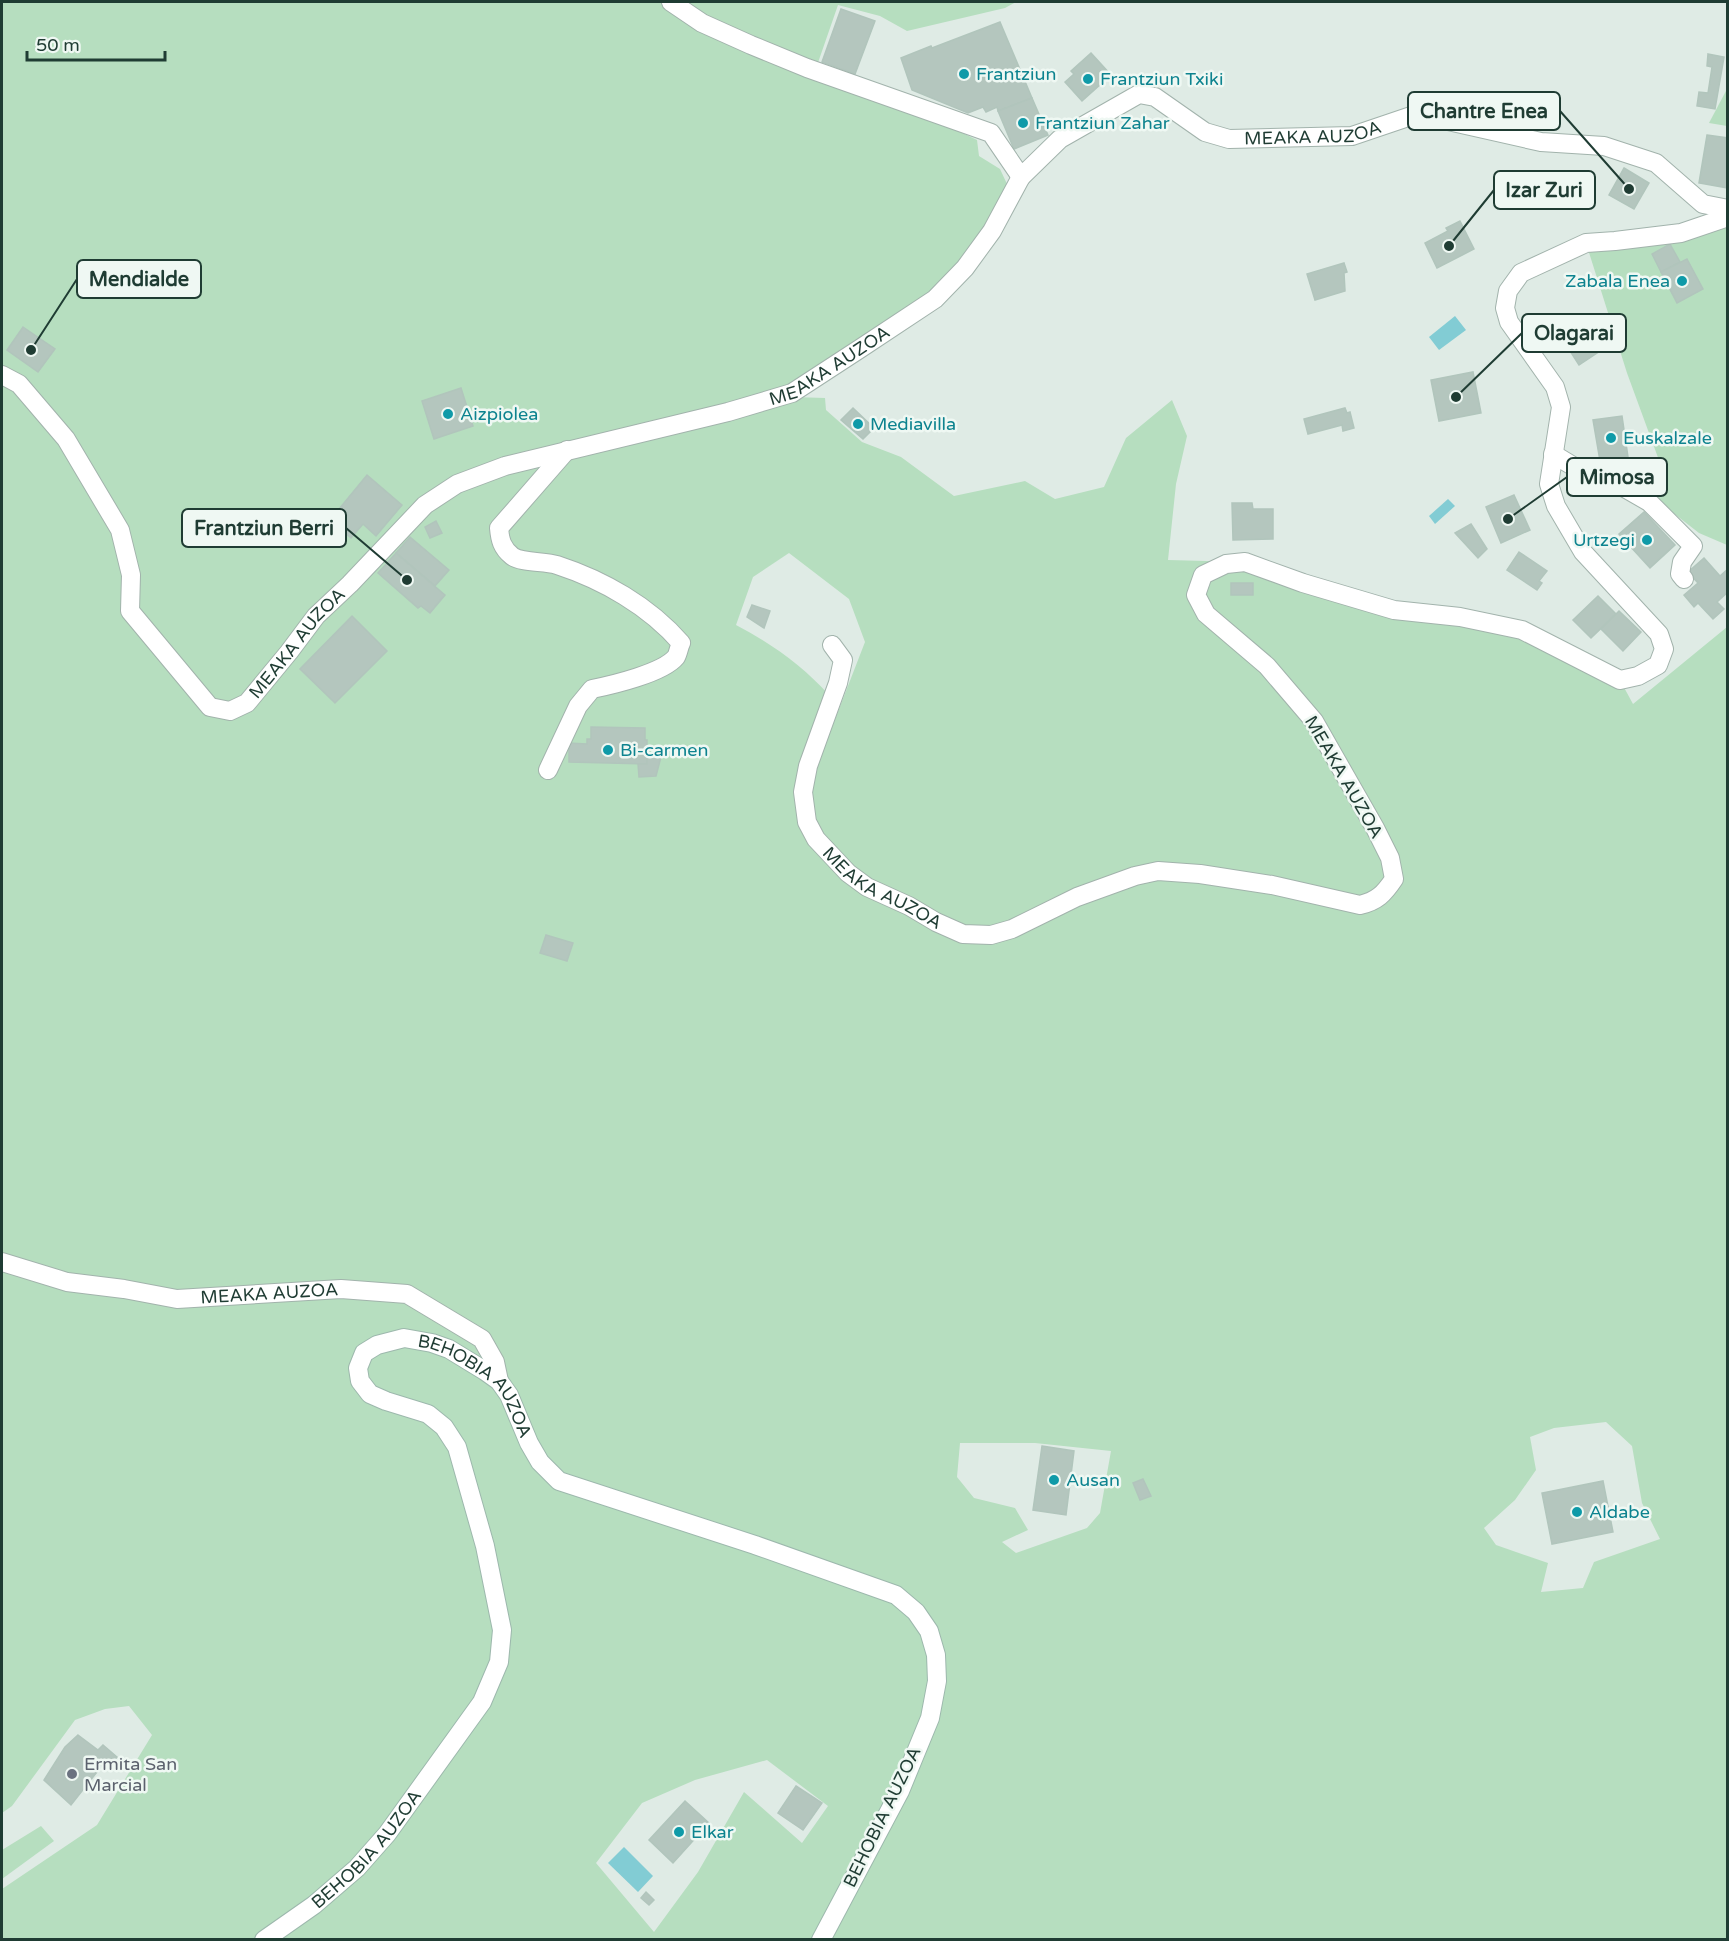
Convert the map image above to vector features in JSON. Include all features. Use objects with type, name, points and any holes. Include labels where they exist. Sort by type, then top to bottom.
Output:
[{"type":"street","points":[[671,2],[702,23],[807,68],[991,133],[1021,177]]},
{"type":"street","name":"MEAKA AUZOA","points":[[2,375],[19,384],[66,439],[120,530],[130,575],[130,611],[210,707],[230,711],[247,703],[316,616],[350,584],[425,505],[457,484],[505,466],[728,412],[792,393],[935,299],[965,268],[992,231],[1021,177],[1060,139],[1139,94],[1155,97],[1205,132],[1229,139],[1352,136],[1417,114],[1541,142],[1604,146],[1656,163],[1703,204],[1728,209]]},
{"type":"street","name":"MEAKA AUZOA","points":[[832,645],[843,660],[838,683],[808,766],[803,792],[807,822],[816,839],[848,873],[867,887],[909,906],[936,922],[963,934],[991,935],[1012,929],[1077,897],[1135,876],[1158,871],[1200,874],[1272,885],[1360,905],[1374,902],[1385,894],[1394,879],[1390,858],[1375,828],[1314,721],[1267,666],[1206,614],[1196,595],[1203,575],[1226,564],[1245,562],[1303,583],[1394,610],[1460,617],[1521,630],[1620,680],[1638,676],[1658,665],[1664,649],[1659,634],[1583,552],[1556,506],[1549,484],[1561,407],[1555,387],[1509,322],[1505,308],[1508,291],[1521,273],[1586,243],[1681,233],[1728,217]]},
{"type":"street","points":[[548,770],[578,706],[592,688],[625,682],[662,666],[676,657],[681,643],[669,629],[619,591],[555,564],[514,558],[500,543],[499,528],[567,450]]},
{"type":"street","points":[[1553,454],[1586,474],[1616,483],[1649,502],[1693,546],[1682,562],[1680,574],[1684,579]]},
{"type":"street","name":"MEAKA AUZOA","points":[[2,1262],[67,1282],[177,1299],[341,1289],[407,1294],[482,1339],[495,1362],[500,1381]]},
{"type":"street","name":"BEHOBIA AUZOA","points":[[264,1940],[314,1905],[357,1868],[387,1834],[482,1702],[499,1662],[502,1630],[478,1515],[457,1448],[444,1427],[428,1414],[370,1394],[360,1381],[358,1368],[364,1353],[377,1345],[404,1338],[449,1349],[500,1381],[509,1395],[534,1453],[559,1481],[744,1541],[896,1595],[916,1612],[929,1631],[936,1655],[938,1681],[930,1718],[900,1791],[821,1940]]},
{"type":"green space","points":[[2,2],[1016,2],[1005,8],[907,31],[880,16],[838,5],[813,77],[940,122],[977,140],[979,156],[1000,169],[1007,184],[988,228],[928,296],[793,397],[825,398],[826,410],[862,442],[901,457],[954,496],[1025,481],[1055,499],[1104,487],[1126,438],[1172,400],[1187,436],[1176,484],[1168,560],[1245,562],[1394,610],[1522,630],[1620,680],[1633,704],[1727,627],[1727,1939],[2,1939],[2,1889],[97,1825],[152,1735],[129,1706],[105,1709],[75,1720],[12,1806],[2,1813]],"holes":[[[789,553],[849,599],[865,642],[810,784],[812,815],[825,842],[797,785],[829,695],[786,656],[762,639],[736,625],[753,577]],[[1606,1422],[1632,1446],[1642,1503],[1660,1539],[1594,1562],[1583,1588],[1541,1592],[1548,1563],[1496,1545],[1484,1528],[1515,1500],[1536,1470],[1530,1437],[1554,1428]],[[960,1443],[1035,1443],[1111,1451],[1100,1513],[1087,1528],[1016,1553],[1002,1542],[1028,1530],[1015,1508],[974,1498],[957,1477]],[[767,1760],[828,1806],[802,1843],[744,1792],[698,1872],[654,1932],[596,1863],[642,1803],[695,1780]]]},
{"type":"green space","points":[[1727,89],[1727,126],[1709,123]]},
{"type":"green space","points":[[1727,218],[1727,545],[1699,533],[1646,494],[1665,490],[1660,463],[1627,373],[1586,243]]},
{"type":"green space","points":[[41,1826],[54,1841],[2,1879],[2,1850]]},
{"type":"water","points":[[1455,316],[1466,330],[1439,350],[1429,337]]},
{"type":"water","points":[[1448,499],[1455,506],[1435,524],[1429,516]]},
{"type":"water","points":[[624,1847],[653,1876],[638,1892],[608,1863]]},
{"type":"building","points":[[841,9],[875,21],[855,74],[822,62]]},
{"type":"building","name":"Frantziun","points":[[1000,22],[1032,98],[998,111],[997,107],[986,112],[983,107],[968,113],[912,90],[901,58]]},
{"type":"building","name":"Frantziun Txiki","points":[[1091,53],[1111,75],[1082,101],[1065,82],[1074,74],[1071,71]]},
{"type":"building","points":[[1708,54],[1724,57],[1715,109],[1697,106],[1699,92],[1708,93],[1712,67],[1707,66]]},
{"type":"building","name":"Frantziun Zahar","points":[[1032,98],[1048,135],[1014,149],[998,111]]},
{"type":"building","points":[[1707,135],[1728,138],[1728,188],[1699,183]]},
{"type":"building","points":[[1624,168],[1649,183],[1634,209],[1609,195]]},
{"type":"building","points":[[1460,221],[1474,249],[1437,268],[1425,243],[1448,231],[1446,228]]},
{"type":"building","points":[[1670,244],[1680,262],[1661,272],[1652,254]]},
{"type":"building","name":"Zabala Enea","points":[[1687,259],[1703,289],[1677,303],[1661,272]]},
{"type":"building","points":[[1344,263],[1347,272],[1344,273],[1345,291],[1315,300],[1307,274]]},
{"type":"building","points":[[1577,316],[1600,351],[1579,365],[1556,329]]},
{"type":"building","points":[[23,327],[55,349],[38,372],[7,350]]},
{"type":"building","points":[[1473,372],[1481,413],[1439,421],[1431,380]]},
{"type":"building","name":"Aizpiolea","points":[[461,388],[473,426],[434,439],[422,401]]},
{"type":"building","name":"Mediavilla","points":[[853,408],[874,428],[863,439],[841,420]]},
{"type":"building","points":[[1345,408],[1347,413],[1350,412],[1354,428],[1343,431],[1342,425],[1308,434],[1304,419]]},
{"type":"building","name":"Euskalzale","points":[[1622,416],[1628,457],[1600,461],[1593,420]]},
{"type":"building","points":[[367,475],[402,505],[376,536],[363,524],[351,538],[330,520]]},
{"type":"building","points":[[1514,495],[1530,530],[1501,543],[1486,507]]},
{"type":"building","points":[[1232,503],[1252,503],[1253,509],[1273,509],[1273,539],[1233,540]]},
{"type":"building","name":"Urtzegi","points":[[1644,512],[1675,545],[1650,568],[1619,534]]},
{"type":"building","points":[[436,521],[442,533],[430,538],[425,527]]},
{"type":"building","points":[[1471,524],[1487,549],[1478,558],[1455,533]]},
{"type":"building","points":[[410,537],[449,570],[435,586],[396,553]]},
{"type":"building","points":[[1519,552],[1547,571],[1539,581],[1542,583],[1537,590],[1507,570]]},
{"type":"building","points":[[396,553],[445,595],[430,613],[421,606],[418,608],[378,573]]},
{"type":"building","points":[[1704,558],[1720,576],[1728,569],[1728,592],[1717,602],[1724,609],[1713,619],[1698,603],[1694,607],[1684,595],[1698,583],[1688,572]]},
{"type":"building","points":[[1231,583],[1253,583],[1253,595],[1231,595]]},
{"type":"building","points":[[1598,596],[1616,614],[1591,638],[1573,620]]},
{"type":"building","points":[[752,605],[770,611],[764,628],[747,617]]},
{"type":"building","points":[[1619,611],[1641,632],[1623,651],[1601,629]]},
{"type":"building","points":[[352,616],[387,651],[335,703],[300,669]]},
{"type":"building","name":"Bi-carmen","points":[[591,727],[645,728],[647,764],[569,762],[569,743],[587,744],[587,739],[591,739]]},
{"type":"building","points":[[647,756],[661,757],[656,776],[639,777],[638,764],[647,764]]},
{"type":"building","points":[[546,935],[573,943],[567,961],[540,953]]},
{"type":"building","name":"Ausan","points":[[1042,1446],[1074,1451],[1066,1515],[1033,1510]]},
{"type":"building","points":[[1143,1479],[1151,1496],[1140,1500],[1133,1483]]},
{"type":"building","name":"Aldabe","points":[[1603,1481],[1613,1532],[1552,1544],[1542,1493]]},
{"type":"building","name":"Ermita San Marcial","points":[[78,1735],[98,1750],[103,1745],[117,1757],[109,1767],[104,1763],[71,1805],[44,1780],[65,1747]]},
{"type":"building","points":[[796,1786],[822,1803],[803,1830],[778,1813]]},
{"type":"building","name":"Elkar","points":[[685,1801],[709,1823],[673,1863],[649,1840]]},
{"type":"building","points":[[646,1892],[654,1900],[649,1905],[641,1898]]},
{"type":"place","name":"Frantziun","points":[[964,74]]},
{"type":"place","name":"Frantziun Txiki","points":[[1088,79]]},
{"type":"place","name":"Frantziun Zahar","points":[[1023,123]]},
{"type":"place","name":"Chantre Enea","points":[[1629,189]]},
{"type":"place","name":"Izar Zuri","points":[[1449,246]]},
{"type":"place","name":"Zabala Enea","points":[[1682,281]]},
{"type":"place","name":"Mendialde","points":[[31,350]]},
{"type":"place","name":"Olagarai","points":[[1456,397]]},
{"type":"place","name":"Aizpiolea","points":[[448,414]]},
{"type":"place","name":"Mediavilla","points":[[858,424]]},
{"type":"place","name":"Euskalzale","points":[[1611,438]]},
{"type":"place","name":"Mimosa","points":[[1508,519]]},
{"type":"place","name":"Urtzegi","points":[[1647,540]]},
{"type":"place","name":"Frantziun Berri","points":[[407,580]]},
{"type":"place","name":"Bi-carmen","points":[[608,750]]},
{"type":"place","name":"Ausan","points":[[1054,1480]]},
{"type":"place","name":"Aldabe","points":[[1577,1512]]},
{"type":"place","name":"Ermita San Marcial","points":[[72,1774]]},
{"type":"place","name":"Elkar","points":[[679,1832]]}]
